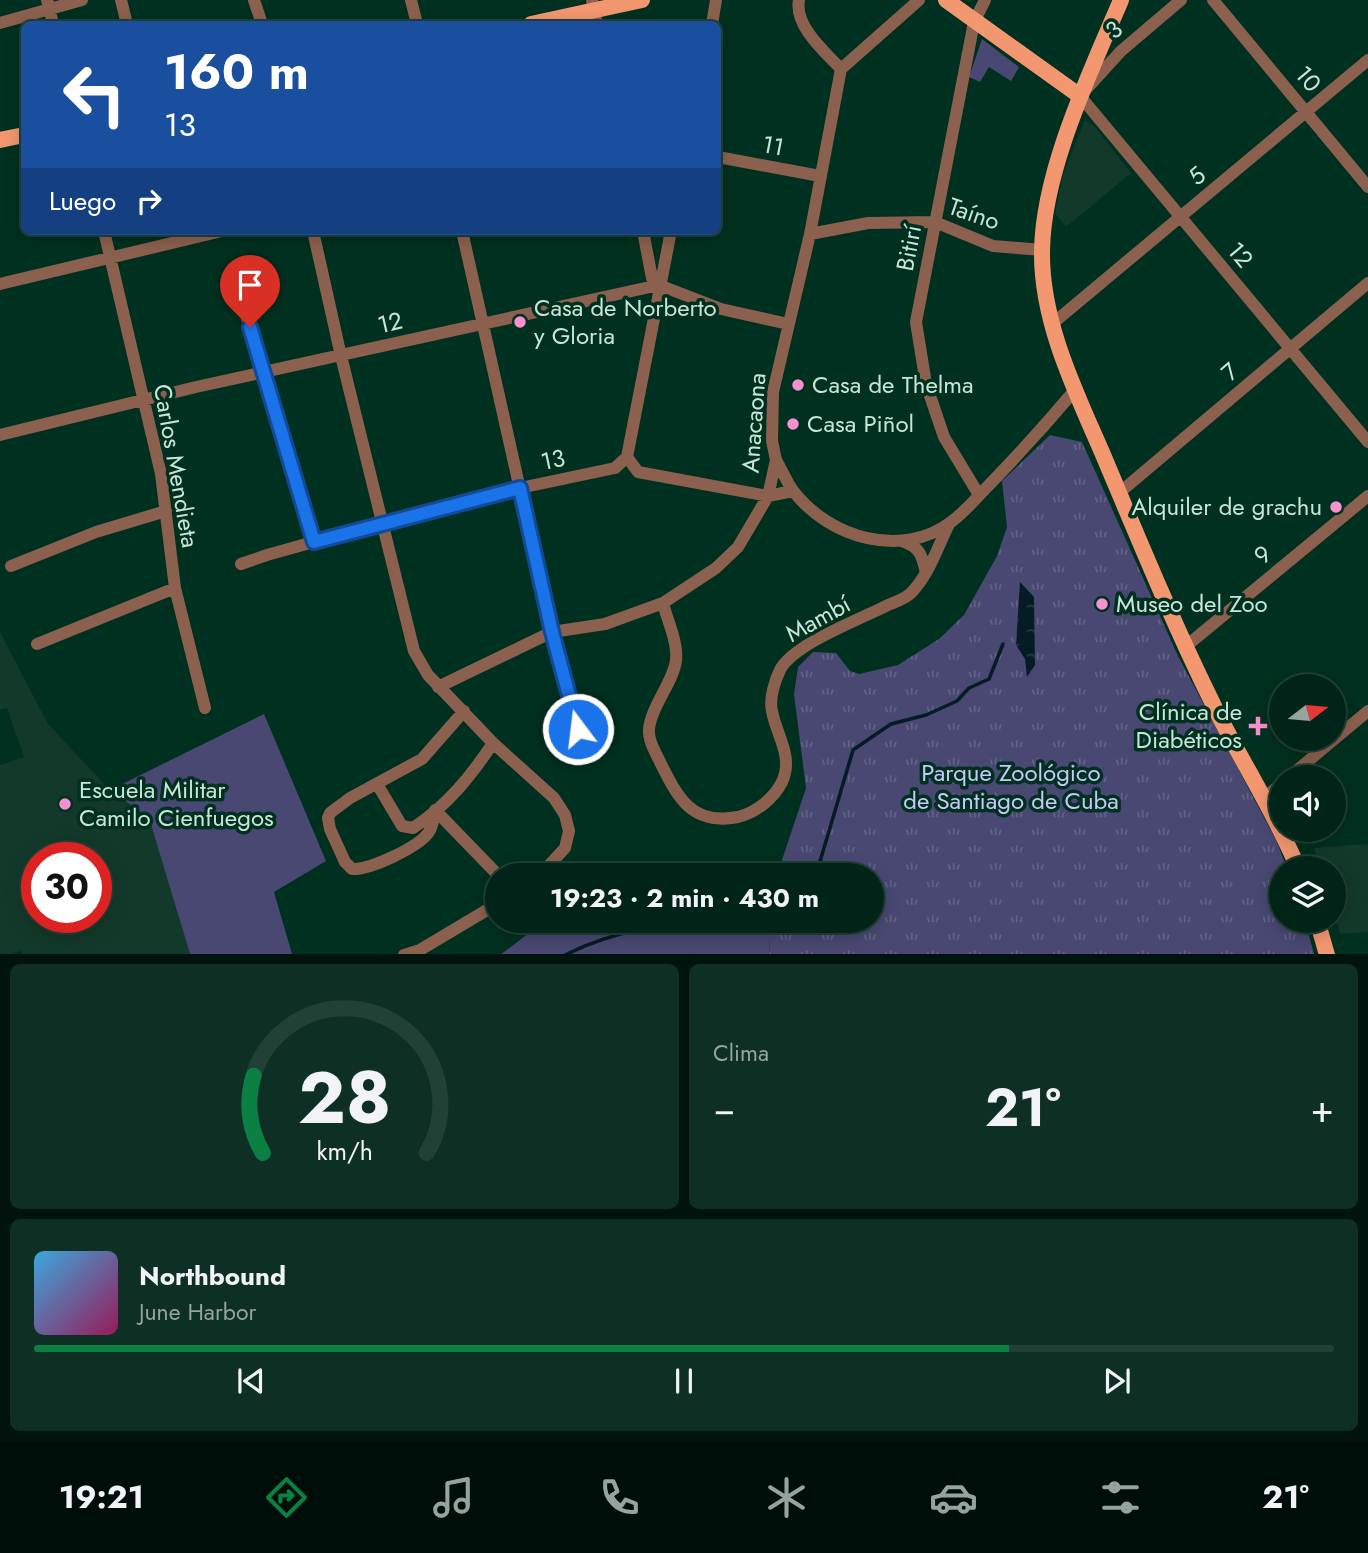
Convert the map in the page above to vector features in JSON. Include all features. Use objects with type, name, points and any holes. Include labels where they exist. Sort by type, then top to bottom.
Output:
[{"type":"main road","points":[[547,21],[642,0]]},
{"type":"main road","points":[[946,0],[1080,96]]},
{"type":"main road","points":[[1121,0],[1080,96],[1055,172],[1042,250],[1044,286],[1052,324],[1075,390],[1185,647],[1213,706],[1283,833],[1293,856]]},
{"type":"main road","points":[[0,141],[21,136]]},
{"type":"main road","points":[[1321,933],[1327,954]]},
{"type":"street","points":[[0,23],[48,5],[82,0]]},
{"type":"street","points":[[121,0],[126,21]]},
{"type":"street","points":[[254,0],[261,21]]},
{"type":"street","points":[[411,0],[416,21]]},
{"type":"street","points":[[712,21],[716,0]]},
{"type":"street","points":[[799,0],[797,8],[809,33],[841,69],[919,0]]},
{"type":"street","name":"Bitirí","points":[[979,495],[944,438],[926,384],[916,322],[974,22],[985,0]]},
{"type":"street","name":"3","points":[[1080,96],[1121,51],[1181,0]]},
{"type":"street","name":"10","points":[[1213,0],[1368,187]]},
{"type":"street","name":"5","points":[[1052,324],[1368,60]]},
{"type":"street","name":"Anacaona","points":[[438,687],[552,632],[605,624],[663,603],[716,568],[738,547],[768,496],[776,460],[772,441],[772,400],[810,234],[841,69]]},
{"type":"street","name":"12","points":[[1080,96],[1368,442]]},
{"type":"street","name":"11","points":[[721,158],[820,176]]},
{"type":"street","name":"Taíno","points":[[810,234],[868,223],[935,222],[993,246],[1042,250]]},
{"type":"street","name":"Carlos Mendieta","points":[[105,235],[161,474],[175,588],[205,708]]},
{"type":"street","points":[[0,284],[205,235]]},
{"type":"street","points":[[314,235],[381,523],[414,651],[438,687],[464,710],[493,743],[554,798],[565,815],[569,831],[565,848],[551,863]]},
{"type":"street","points":[[463,235],[552,632],[578,729]]},
{"type":"street","points":[[644,235],[652,278],[659,285],[721,309],[788,324]]},
{"type":"street","points":[[670,235],[627,457],[638,472],[768,496],[793,491]]},
{"type":"street","name":"7","points":[[1119,493],[1368,283]]},
{"type":"street","name":"12","points":[[0,435],[263,372],[659,285]]},
{"type":"street","points":[[243,305],[314,542]]},
{"type":"street","points":[[776,460],[793,491],[819,515],[849,533],[866,539],[902,541],[918,538],[949,524],[1035,437],[1075,390]]},
{"type":"street","name":"13","points":[[241,564],[381,523],[520,488],[615,468],[627,457]]},
{"type":"street","name":"9","points":[[1185,647],[1368,496]]},
{"type":"street","points":[[11,566],[96,532],[166,511]]},
{"type":"street","name":"Mambí","points":[[663,603],[675,646],[676,661],[650,723],[649,739],[677,797],[705,817],[730,818],[753,811],[768,801],[783,779],[787,764],[785,748],[771,709],[781,668],[796,651],[910,594],[926,573],[949,524]]},
{"type":"street","points":[[902,541],[914,545],[922,557],[926,573]]},
{"type":"street","points":[[37,644],[175,588]]},
{"type":"street","points":[[435,810],[431,830],[421,839],[381,862],[364,869],[352,870],[332,836],[328,818],[333,809],[422,759],[464,710]]},
{"type":"street","points":[[1303,765],[1368,711]]},
{"type":"street","points":[[377,784],[402,826],[413,828],[450,799],[470,778],[493,743]]},
{"type":"street","points":[[1264,799],[1269,795]]},
{"type":"street","points":[[435,810],[486,863]]},
{"type":"street","points":[[404,954],[420,950],[485,911]]},
{"type":"shaded area","points":[[1085,120],[1095,127],[1131,173],[1066,227],[1055,213],[1063,174]]},
{"type":"shaded area","name":"Escuela Militar Camilo Cienfuegos","points":[[0,632],[48,724],[110,790],[149,818],[190,954],[22,954],[21,951],[0,954],[0,765],[24,757],[7,708],[0,710]]},
{"type":"shaded area","points":[[1368,844],[1368,932],[1340,934],[1346,933],[1346,856],[1316,856],[1314,848]]},
{"type":"green space","points":[[982,39],[1019,67],[1011,81],[989,67],[980,82],[969,77]]},
{"type":"green space","name":"Parque Zoológico de Santiago de Cuba","points":[[1050,435],[1082,442],[1178,656],[1269,827],[1269,842],[1277,842],[1282,856],[1269,856],[1269,933],[1308,933],[1314,954],[769,954],[770,933],[884,933],[884,863],[781,863],[806,788],[794,694],[798,667],[813,652],[836,653],[850,671],[859,674],[898,665],[939,639],[964,615],[997,556],[1007,527],[1002,481]]},
{"type":"green space","points":[[264,714],[326,861],[274,892],[292,954],[190,954],[149,818],[110,790]]},
{"type":"green space","points":[[529,933],[770,933],[769,954],[501,954]]},
{"type":"water","points":[[1020,582],[1034,597],[1035,665],[1027,677],[1025,659],[1016,645]]},
{"type":"waterway","points":[[820,863],[853,750],[891,724],[926,715],[957,701],[969,688],[989,679],[1003,644]]},
{"type":"waterway","points":[[567,954],[624,933]]},
{"type":"place","name":"Casa de Norberto y Gloria","points":[[520,322]]},
{"type":"place","name":"Casa de Thelma","points":[[798,385]]},
{"type":"place","name":"Casa Piñol","points":[[793,424]]},
{"type":"place","name":"Alquiler de grachu","points":[[1336,507]]},
{"type":"place","name":"Museo del Zoo","points":[[1102,604]]},
{"type":"place","name":"Clínica de Diabéticos","points":[[1258,726]]},
{"type":"place","name":"Escuela Militar Camilo Cienfuegos","points":[[65,804]]},
{"type":"route","points":[[250,327],[314,542],[520,488],[552,632],[578,729]]}]
